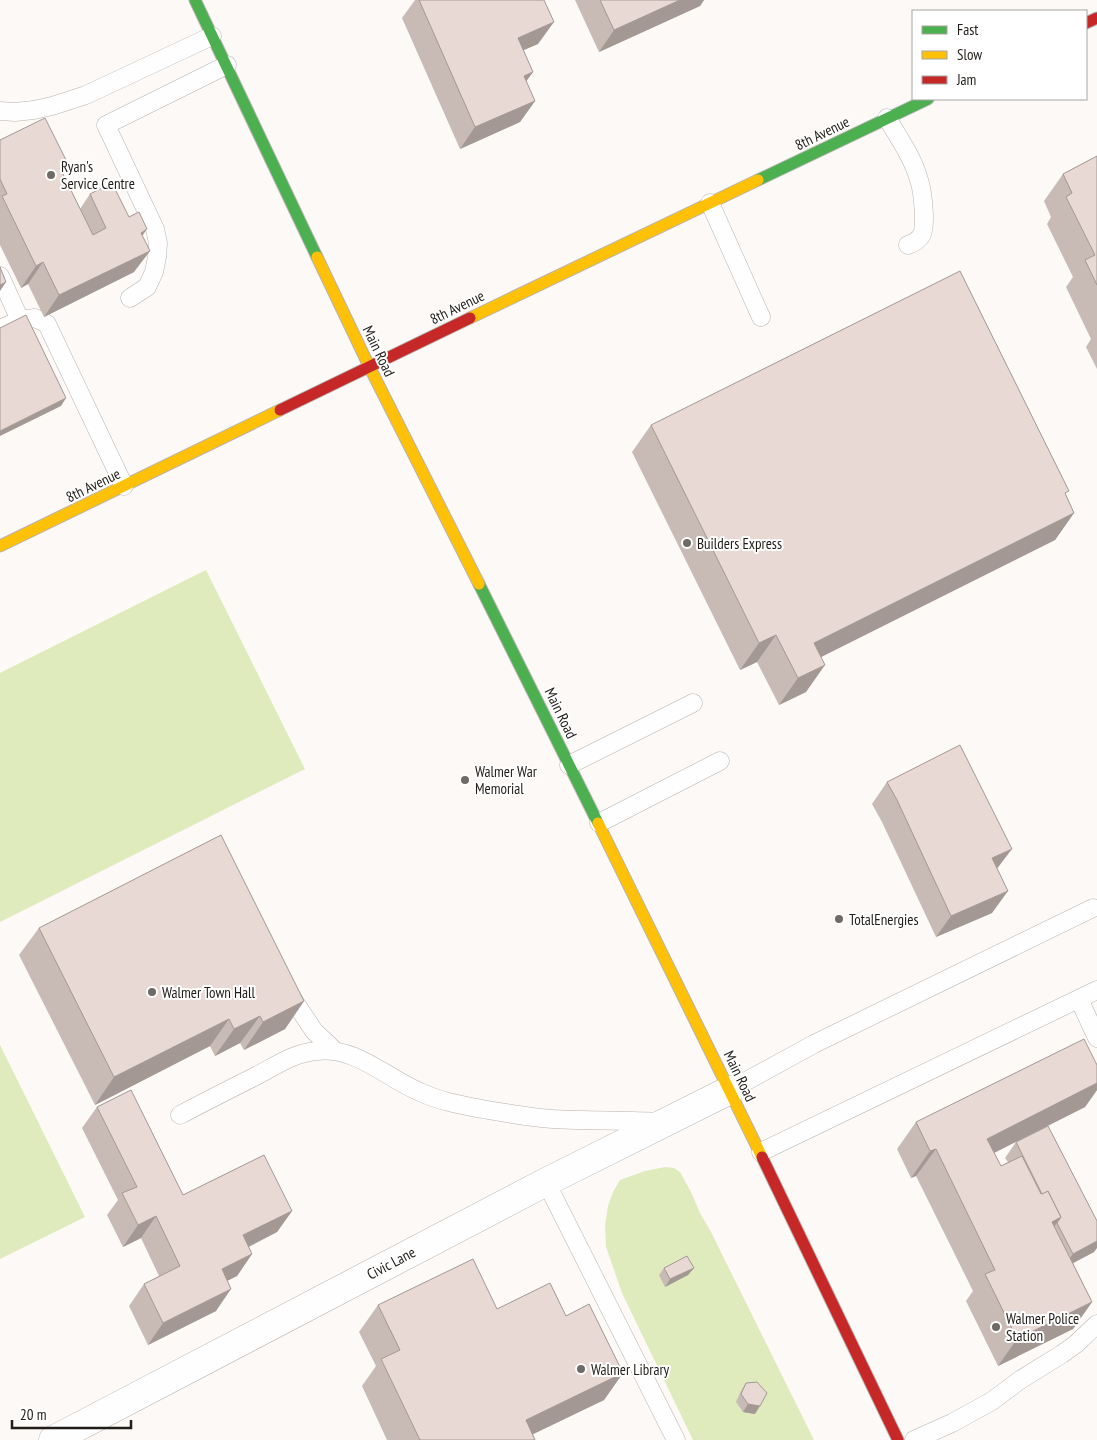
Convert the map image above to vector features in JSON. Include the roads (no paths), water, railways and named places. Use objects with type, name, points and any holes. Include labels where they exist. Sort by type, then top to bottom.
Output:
[{"type":"main road","name":"Main Road","points":[[195,0],[370,366],[761,1152],[898,1440]]},
{"type":"main road","name":"8th Avenue","points":[[0,546],[370,366],[926,100]]},
{"type":"street","name":"Civic Lane","points":[[53,1440],[546,1182],[730,1090]]},
{"type":"lane","points":[[0,111],[34,110],[86,95],[212,36]]},
{"type":"lane","points":[[130,298],[147,288],[154,272],[158,243],[155,229],[106,125],[227,65]]},
{"type":"lane","points":[[887,118],[920,180],[924,229],[920,238],[915,243],[908,245]]},
{"type":"lane","points":[[710,203],[761,317]]},
{"type":"lane","points":[[0,276],[20,320]]},
{"type":"lane","points":[[0,330],[20,320],[36,318],[48,324],[124,486]]},
{"type":"lane","points":[[570,765],[693,702]]},
{"type":"lane","points":[[599,823],[720,761]]},
{"type":"lane","points":[[730,1090],[814,1044],[1093,908]]},
{"type":"lane","points":[[276,975],[314,1031],[335,1051]]},
{"type":"lane","points":[[761,1152],[1097,990]]},
{"type":"lane","points":[[1079,999],[1097,1038]]},
{"type":"lane","points":[[180,1115],[282,1061],[317,1050],[347,1053],[422,1093],[468,1106],[551,1119],[668,1122]]},
{"type":"lane","points":[[546,1182],[676,1440]]},
{"type":"lane","points":[[914,1440],[952,1423],[992,1401],[1020,1380],[1076,1344],[1097,1324]]},
{"type":"place","name":"Ryan's Service Centre","points":[[51,175]]},
{"type":"place","name":"Builders Express","points":[[687,543]]},
{"type":"place","name":"Walmer War Memorial","points":[[465,780]]},
{"type":"place","name":"TotalEnergies","points":[[839,919]]},
{"type":"place","name":"Walmer Town Hall","points":[[152,992]]},
{"type":"place","name":"Walmer Police Station","points":[[996,1327]]},
{"type":"place","name":"Walmer Library","points":[[581,1369]]}]
